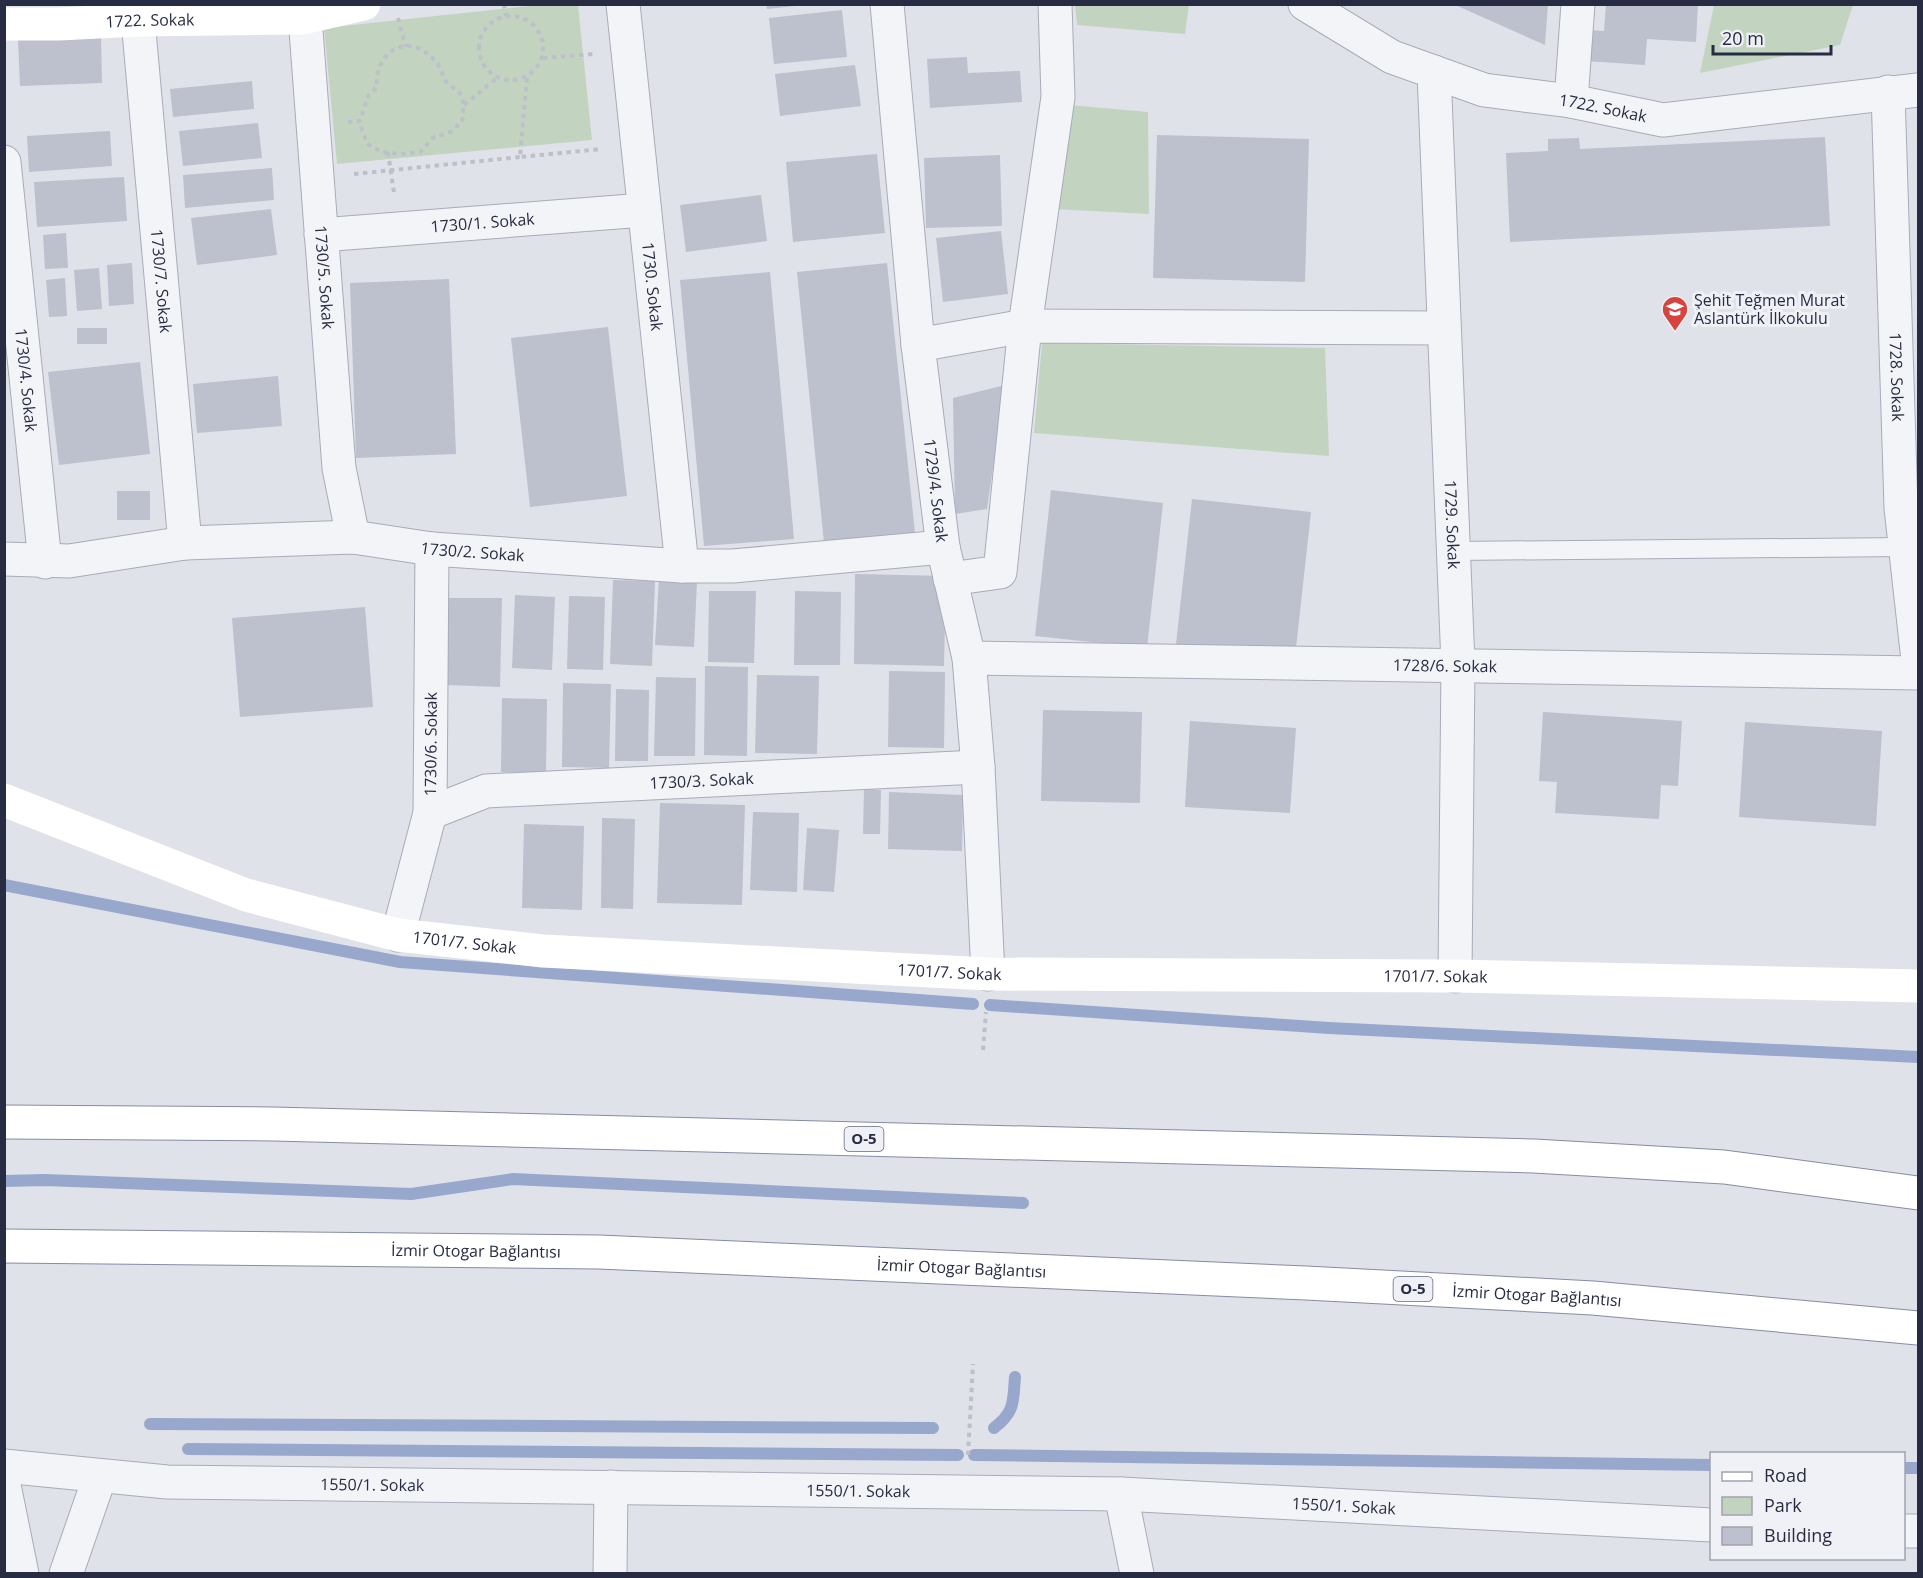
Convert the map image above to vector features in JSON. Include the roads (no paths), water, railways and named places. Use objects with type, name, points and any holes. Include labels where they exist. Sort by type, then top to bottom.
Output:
[{"type":"main road","name":"1722. Sokak","points":[[4,24],[59,24],[304,11],[364,4]]},
{"type":"main road","name":"1701/7. Sokak","points":[[4,800],[246,895],[398,935],[543,951],[988,974],[1455,976],[1918,986]]},
{"type":"main road","name":"O-5","points":[[4,1122],[273,1124],[1534,1156],[1724,1167],[1918,1192]]},
{"type":"main road","points":[[1724,1167],[1918,1169]]},
{"type":"main road","name":"İzmir Otogar Bağlantısı","points":[[4,1246],[599,1252],[1593,1298],[1918,1328]]},
{"type":"street","name":"1730. Sokak","points":[[622,4],[682,566]]},
{"type":"street","name":"1729/4. Sokak","points":[[887,4],[918,345],[943,547],[969,658],[978,767],[988,974]]},
{"type":"street","points":[[950,579],[1000,572],[1025,326],[1058,97],[1055,4]]},
{"type":"street","name":"1722. Sokak","points":[[1305,4],[1392,57],[1484,90],[1571,101],[1663,120],[1903,91]]},
{"type":"street","points":[[1571,101],[1578,4]]},
{"type":"street","name":"1730/5. Sokak","points":[[304,11],[339,468],[353,537]]},
{"type":"street","name":"1730/7. Sokak","points":[[138,20],[185,543]]},
{"type":"street","name":"1729. Sokak","points":[[1434,72],[1458,664],[1455,976]]},
{"type":"street","name":"1728. Sokak","points":[[1903,91],[1906,310],[1901,508],[1918,660]]},
{"type":"street","name":"1730/4. Sokak","points":[[4,162],[45,562]]},
{"type":"street","name":"1730/1. Sokak","points":[[321,236],[644,210]]},
{"type":"street","points":[[918,345],[1025,326],[1444,328]]},
{"type":"street","name":"1730/2. Sokak","points":[[4,559],[69,561],[185,543],[353,537],[432,549],[682,566],[733,566],[943,547]]},
{"type":"street","name":"1730/6. Sokak","points":[[398,935],[430,813],[432,549]]},
{"type":"street","name":"1728/6. Sokak","points":[[969,658],[1918,673]]},
{"type":"street","name":"1730/3. Sokak","points":[[430,813],[486,791],[978,767]]},
{"type":"street","name":"1550/1. Sokak","points":[[4,1466],[167,1482],[1121,1494],[1710,1525]]},
{"type":"street","points":[[66,1574],[100,1476]]},
{"type":"street","points":[[4,1485],[22,1574]]},
{"type":"street","points":[[610,1574],[611,1487]]},
{"type":"street","points":[[1121,1494],[1137,1574]]},
{"type":"lane","points":[[1454,551],[1905,547]]},
{"type":"waterway","points":[[4,885],[400,962],[973,1004]]},
{"type":"waterway","points":[[990,1005],[1329,1028],[1918,1057]]},
{"type":"waterway","points":[[4,1181],[45,1180],[411,1194],[513,1179],[1023,1203]]},
{"type":"waterway","points":[[994,1428],[1006,1417],[1012,1406],[1015,1377]]},
{"type":"waterway","points":[[150,1424],[933,1428]]},
{"type":"waterway","points":[[188,1449],[958,1455]]},
{"type":"waterway","points":[[974,1455],[1710,1465]]},
{"type":"waterway","points":[[1905,1468],[1918,1468]]},
{"type":"place","name":"Şehit Teğmen Murat Aslantürk İlkokulu","points":[[1675,332]]}]
